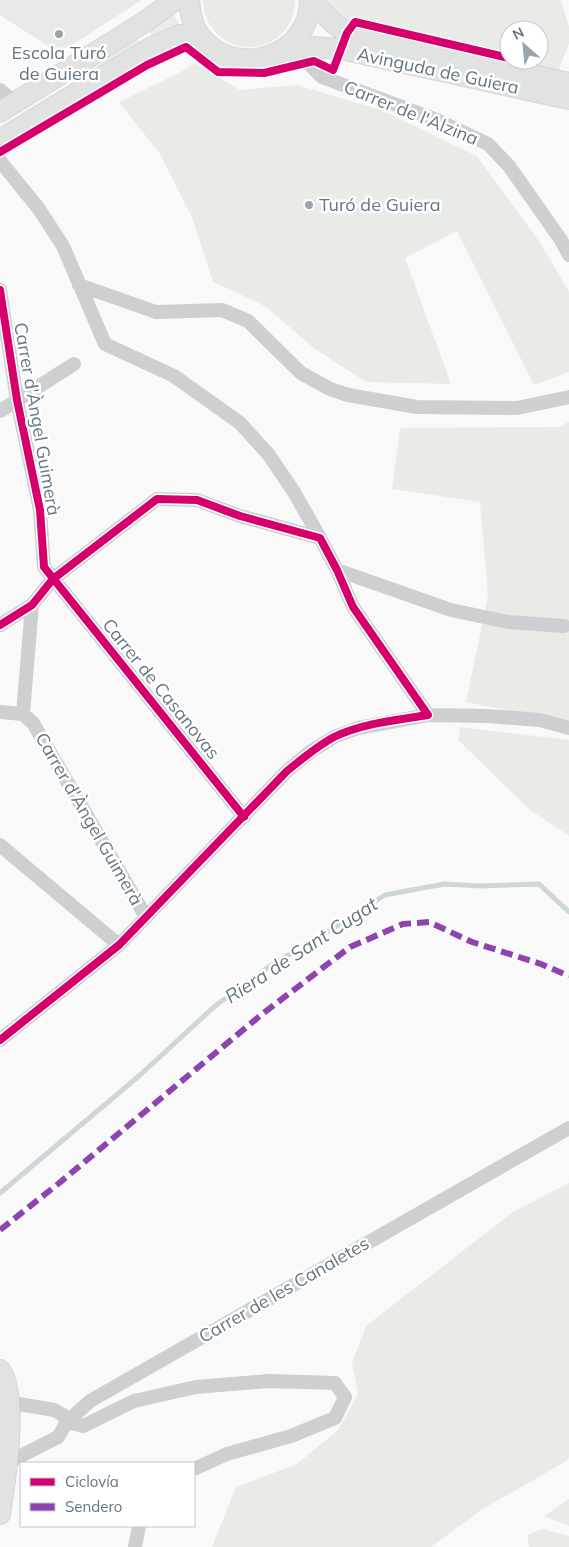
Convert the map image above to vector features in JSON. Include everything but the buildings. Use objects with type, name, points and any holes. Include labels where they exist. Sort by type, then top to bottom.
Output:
[{"type":"main road","points":[[0,122],[11,100],[146,21],[175,0]]},
{"type":"main road","points":[[189,0],[194,25],[200,36]]},
{"type":"main road","points":[[278,53],[292,44],[302,31],[309,15],[310,0]]},
{"type":"main road","name":"Avinguda de Guiera","points":[[314,0],[335,26],[356,36],[569,83]]},
{"type":"main road","points":[[0,140],[152,47],[180,35],[200,36]]},
{"type":"main road","name":"Avinguda de Guiera","points":[[200,36],[221,53],[240,59],[259,59],[301,49],[323,47],[341,49],[569,99]]},
{"type":"main road","points":[[0,1370],[3,1374],[2,1402],[9,1444],[4,1463],[0,1514]]},
{"type":"street","name":"Carrer de l'Alzina","points":[[301,49],[308,63],[322,77],[437,120],[488,144],[509,166],[561,240],[569,255]]},
{"type":"street","points":[[0,162],[40,210],[63,246],[105,344],[174,376],[240,423],[269,455],[294,492],[320,538],[337,570],[353,607],[428,715]]},
{"type":"street","points":[[79,284],[156,312],[222,310],[248,321],[302,373],[330,389],[348,395],[417,407],[507,408],[517,408],[569,397]]},
{"type":"street","name":"Carrer d'Àngel Guimerà","points":[[0,290],[17,400],[40,510],[44,567],[53,580]]},
{"type":"street","points":[[0,411],[74,364]]},
{"type":"street","points":[[0,625],[32,605],[53,580],[157,499],[197,500],[240,516],[320,538]]},
{"type":"street","points":[[337,570],[451,610],[508,622],[564,626]]},
{"type":"street","name":"Carrer de Casanovas","points":[[53,580],[244,817]]},
{"type":"street","name":"Carrer d'Àngel Guimerà","points":[[32,605],[23,714],[33,723],[146,917]]},
{"type":"street","points":[[0,712],[23,714]]},
{"type":"street","points":[[0,1040],[119,945],[287,771],[310,752],[334,737],[358,728],[428,715],[487,716],[540,720],[569,728]]},
{"type":"street","points":[[0,845],[119,945]]},
{"type":"street","name":"Carrer de les Canaletes","points":[[4,1463],[58,1437],[67,1422],[90,1401],[569,1128]]},
{"type":"street","points":[[2,1402],[54,1410],[63,1415],[67,1422],[83,1426],[134,1401],[196,1387],[270,1380],[335,1383],[345,1397],[335,1418],[291,1436],[226,1454],[195,1469]]},
{"type":"street","points":[[135,1547],[139,1527]]},
{"type":"shaded area","name":"Escola Turó de Guiera","points":[[0,0],[142,0],[59,53],[0,15]]},
{"type":"shaded area","points":[[203,0],[295,0],[291,20],[281,35],[266,44],[250,47],[233,44],[218,35],[208,21]]},
{"type":"shaded area","points":[[329,0],[561,0],[569,27],[569,43],[556,77],[527,70],[549,70],[549,20],[499,20],[499,63],[343,19]]},
{"type":"shaded area","points":[[174,14],[181,29],[154,39],[147,29]]},
{"type":"shaded area","points":[[135,35],[143,48],[5,128],[68,87],[100,59]]},
{"type":"shaded area","points":[[195,63],[240,90],[297,85],[381,110],[477,156],[541,244],[569,292],[569,372],[534,385],[457,231],[405,258],[451,384],[366,382],[315,349],[265,306],[213,282],[192,217],[160,154],[119,102],[179,73]]},
{"type":"shaded area","points":[[569,422],[569,723],[466,702],[488,596],[480,502],[392,489],[400,428],[557,427]]},
{"type":"shaded area","points":[[460,727],[569,740],[569,836],[530,810],[458,740]]},
{"type":"shaded area","points":[[569,1183],[569,1458],[481,1510],[431,1547],[212,1547],[236,1487],[297,1464],[338,1430],[358,1394],[352,1363],[366,1326],[513,1212]]},
{"type":"shaded area","points":[[569,1499],[569,1526],[544,1516]]},
{"type":"shaded area","points":[[542,1529],[569,1536],[569,1547],[529,1547],[527,1535]]},
{"type":"waterway","name":"Riera de Sant Cugat","points":[[0,1193],[139,1076],[215,1006],[270,966],[385,895],[444,884],[481,886],[539,884],[569,912]]},
{"type":"marked path","points":[[0,1230],[261,1015],[350,947],[403,924],[429,922],[472,942],[541,964],[569,976]]},
{"type":"cycle path","points":[[0,152],[147,65],[186,47],[218,72],[264,73],[314,61],[333,70],[347,33],[355,22],[499,56]]},
{"type":"cycle path","points":[[0,290],[17,400],[40,510],[44,567],[244,817]]},
{"type":"cycle path","points":[[0,625],[32,605],[53,579],[157,499],[197,500],[240,516],[320,538],[337,570],[353,607],[428,715],[357,728],[334,737],[310,753],[287,771],[119,945],[0,1040]]},
{"type":"place","name":"Escola Turó de Guiera","points":[[59,34]]},
{"type":"place","name":"Turó de Guiera","points":[[309,205]]}]
